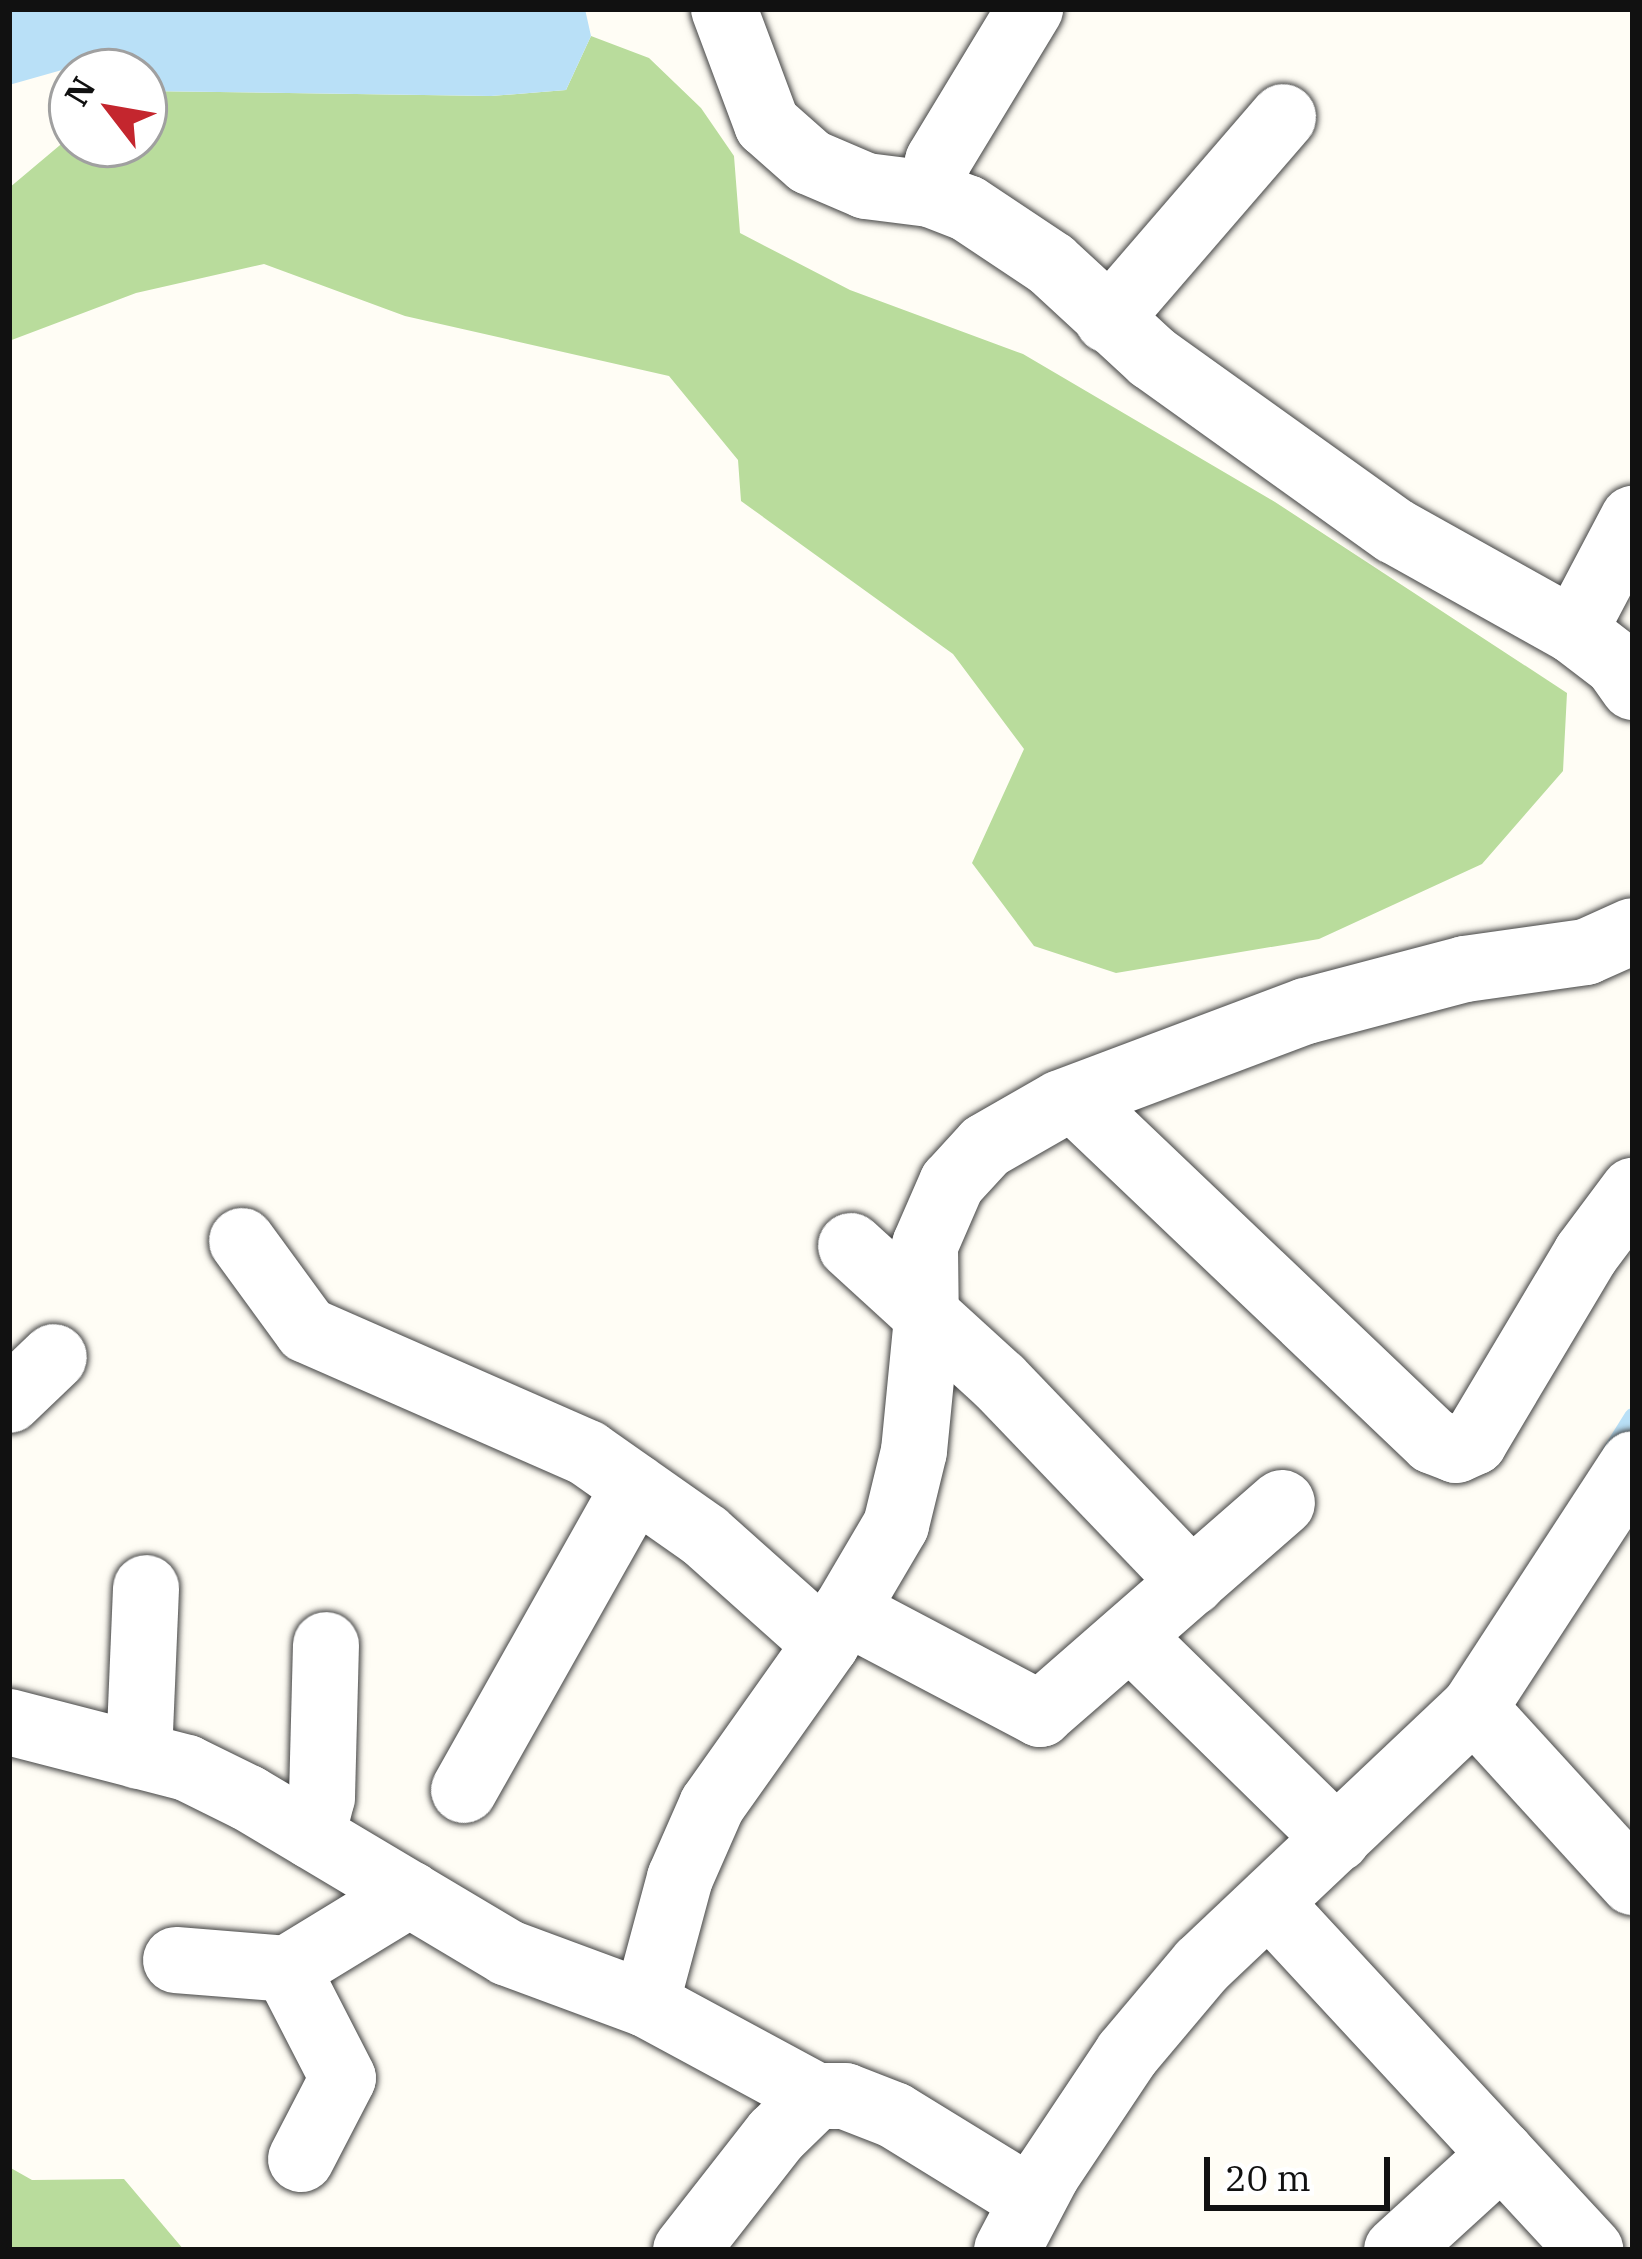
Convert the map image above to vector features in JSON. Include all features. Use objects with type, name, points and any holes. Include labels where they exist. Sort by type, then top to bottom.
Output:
[{"type":"street","points":[[724,9],[767,124],[810,162],[866,186],[930,194],[967,208],[1052,265],[1108,320],[1395,531],[1574,631],[1617,664],[1633,687]]},
{"type":"street","points":[[930,194],[938,161],[1030,9]]},
{"type":"street","points":[[1108,320],[1283,117]]},
{"type":"street","points":[[1574,631],[1633,519]]},
{"type":"street","points":[[646,2004],[680,1877],[712,1805],[836,1628],[896,1525],[914,1451],[926,1316],[925,1245],[952,1183],[986,1146],[1074,1099],[1306,1011],[1465,969],[1586,952],[1633,931]]},
{"type":"street","points":[[1074,1099],[1433,1441],[1456,1450],[1474,1442],[1586,1254],[1633,1191]]},
{"type":"street","points":[[242,1240],[307,1330],[587,1453],[836,1628],[1040,1714],[1282,1502]]},
{"type":"street","points":[[851,1246],[999,1382],[1192,1582]]},
{"type":"street","points":[[9,1722],[187,1768],[508,1953],[646,2004],[816,2096],[845,2096],[894,2115],[1020,2225],[1127,2054],[1202,1965],[1474,1708],[1633,1464]]},
{"type":"street","points":[[464,1790],[481,1706],[634,1486]]},
{"type":"street","points":[[140,1756],[146,1588]]},
{"type":"street","points":[[1130,1636],[1336,1839]]},
{"type":"street","points":[[312,1836],[322,1797],[326,1645]]},
{"type":"street","points":[[1474,1708],[1633,1882]]},
{"type":"street","points":[[176,1960],[287,1970],[410,1894]]},
{"type":"street","points":[[1269,1903],[1591,2250]]},
{"type":"street","points":[[287,1970],[344,2078],[301,2158]]},
{"type":"street","points":[[686,2250],[776,2134],[816,2096]]},
{"type":"street","points":[[1397,2250],[1502,2154]]},
{"type":"green space","points":[[591,36],[649,58],[701,108],[734,156],[740,233],[850,290],[1023,354],[1275,502],[1567,693],[1563,771],[1482,864],[1319,939],[1116,973],[1034,946],[972,863],[1024,749],[953,654],[741,501],[738,460],[669,376],[405,316],[264,264],[136,293],[9,341],[9,188],[48,155],[48,168],[168,168],[168,91],[491,96],[566,90]]},
{"type":"green space","points":[[9,2167],[32,2180],[124,2179],[184,2250],[9,2250]]},
{"type":"water","points":[[9,9],[585,9],[591,36],[566,90],[491,96],[168,91],[168,48],[48,48],[48,74],[9,85]]},
{"type":"waterway","points":[[1610,1454],[1633,1417]]}]
